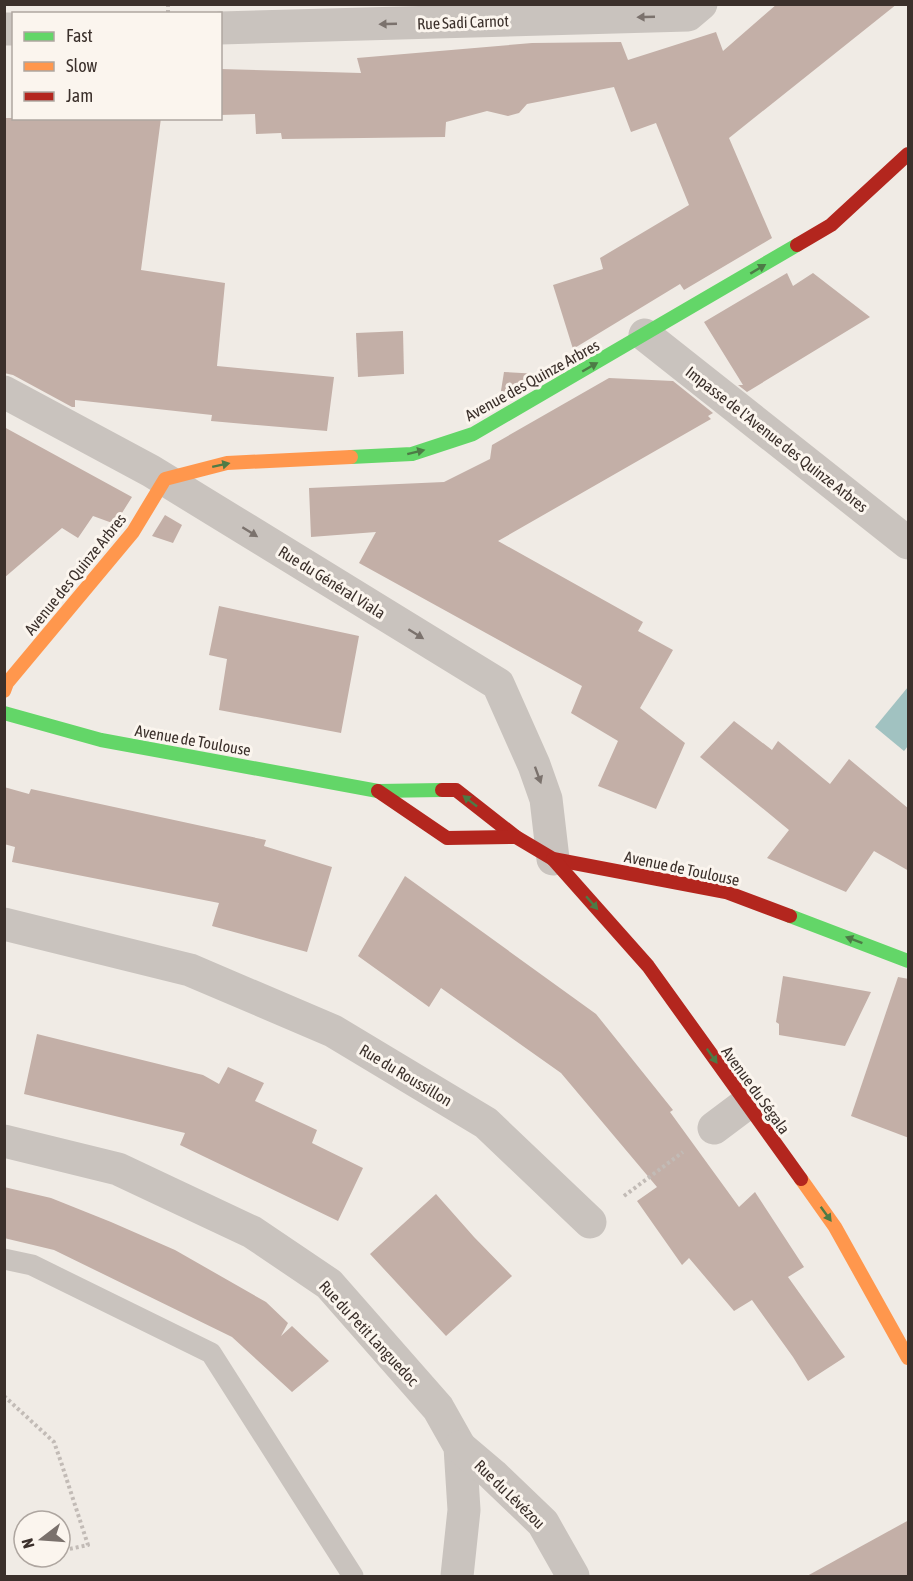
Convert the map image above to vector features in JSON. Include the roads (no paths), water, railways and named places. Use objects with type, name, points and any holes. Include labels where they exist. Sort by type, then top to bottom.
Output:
[{"type":"main road","name":"Avenue des Quinze Arbres","points":[[4,691],[7,683],[133,532],[165,479],[227,463],[412,454],[473,434],[645,336],[831,225],[909,154]]},
{"type":"main road","name":"Avenue de Toulouse","points":[[4,713],[101,740],[378,791],[456,790],[516,837],[554,859],[726,892],[909,961]]},
{"type":"main road","name":"Avenue de Toulouse","points":[[378,791],[447,838],[516,837]]},
{"type":"main road","name":"Avenue du Ségala","points":[[554,859],[648,966],[835,1227],[909,1358]]},
{"type":"street","name":"Rue Sadi Carnot","points":[[222,28],[688,15],[701,4]]},
{"type":"street","name":"Impasse de l'Avenue des Quinze Arbres","points":[[645,336],[909,543]]},
{"type":"street","name":"Rue du Général Viala","points":[[4,392],[165,479],[498,684],[534,765],[546,799],[554,859]]},
{"type":"street","name":"Rue du Roussillon","points":[[4,924],[190,970],[333,1031],[486,1123],[590,1222]]},
{"type":"street","points":[[714,1128],[746,1104]]},
{"type":"street","name":"Rue du Petit Languedoc","points":[[4,1142],[118,1169],[252,1232],[329,1284],[438,1408],[460,1447],[465,1510],[457,1576]]},
{"type":"street","name":"Rue du Lévézou","points":[[460,1447],[543,1523],[573,1576]]},
{"type":"lane","points":[[4,1259],[32,1265],[211,1353],[353,1576]]},
{"type":"water","points":[[908,687],[908,746],[904,751],[875,727]]}]
